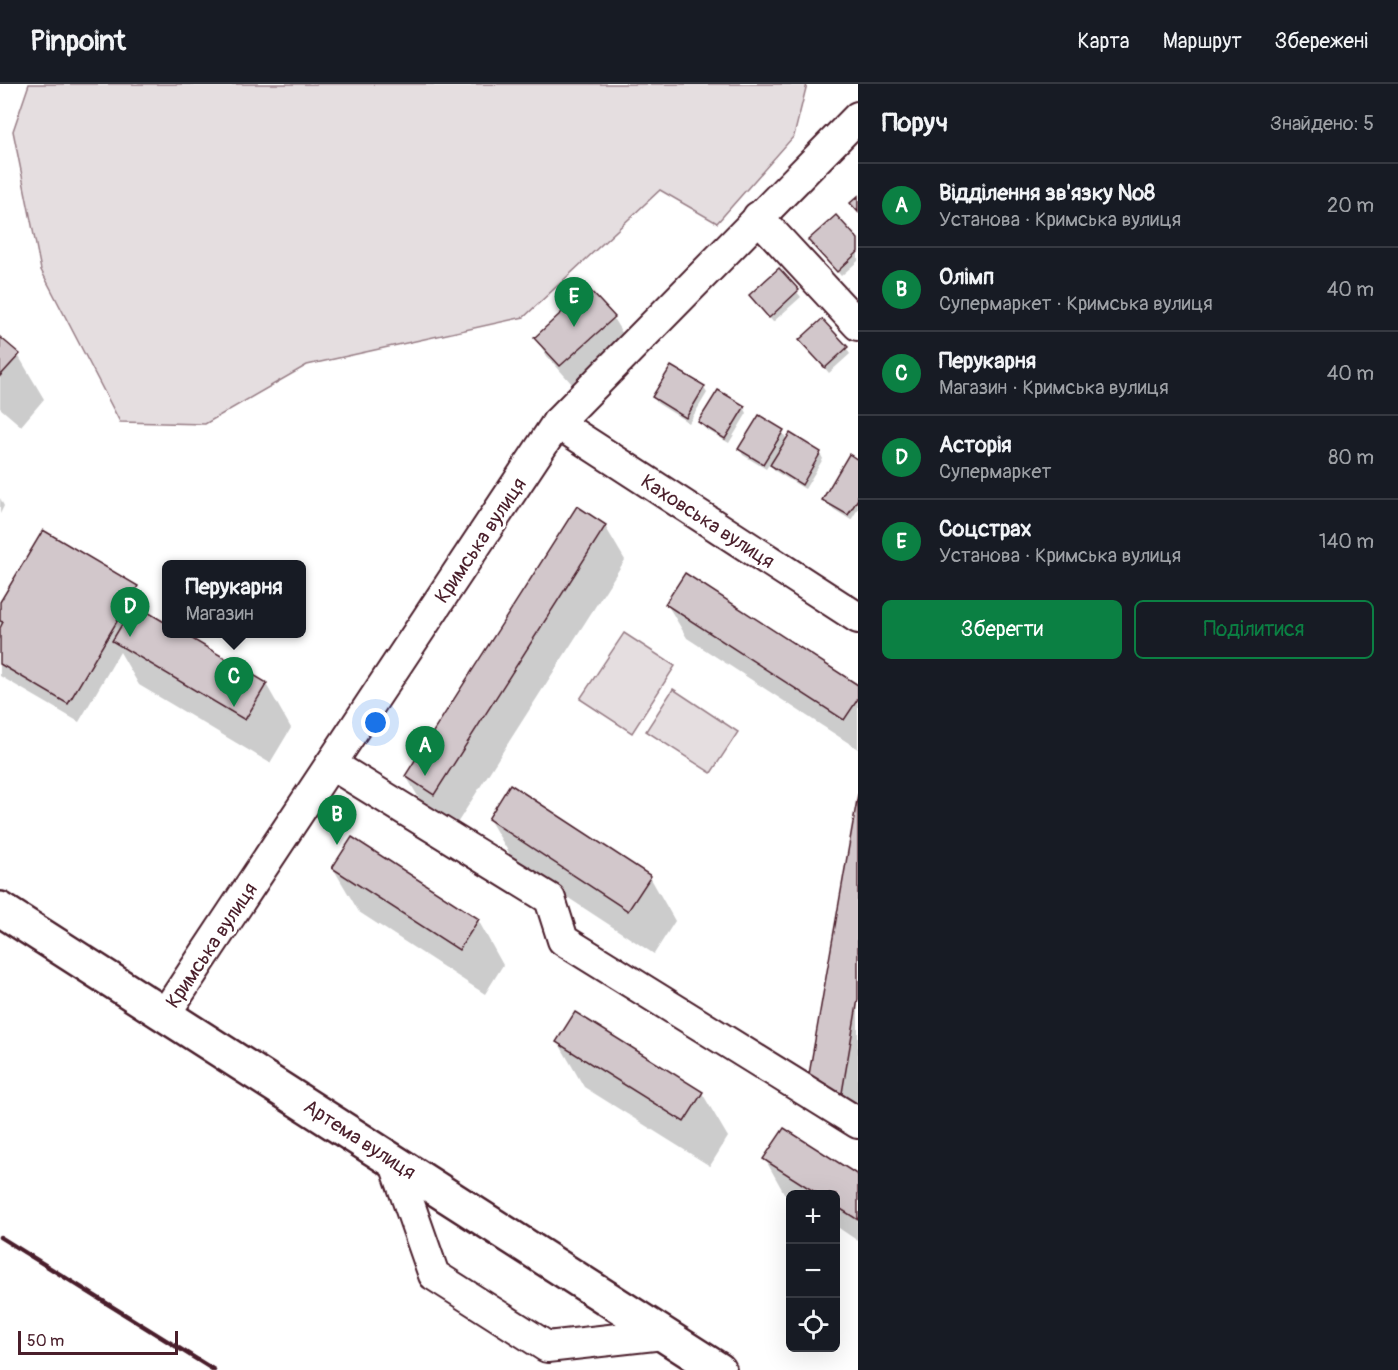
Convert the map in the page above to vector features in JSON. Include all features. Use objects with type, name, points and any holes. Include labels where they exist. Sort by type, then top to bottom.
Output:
[{"type":"main road","name":"Артема вулиця","points":[[0,909],[719,1370]]},
{"type":"street","name":"Кримська вулиця","points":[[165,1014],[557,423],[858,117]]},
{"type":"street","points":[[758,217],[858,325]]},
{"type":"street","name":"Каховська вулиця","points":[[557,423],[858,618]]},
{"type":"street","points":[[331,764],[550,899],[562,940],[858,1123]]},
{"type":"street","points":[[394,1161],[435,1275],[444,1281],[547,1347],[663,1334]]},
{"type":"shaded area","points":[[29,84],[807,84],[794,136],[717,223],[660,190],[524,317],[307,365],[205,424],[120,422],[41,270],[13,131]]},
{"type":"shaded area","points":[[624,633],[675,666],[632,733],[580,699]]},
{"type":"shaded area","points":[[673,689],[738,732],[711,773],[646,731]]},
{"type":"building","points":[[858,196],[858,212],[850,203]]},
{"type":"building","points":[[836,215],[858,239],[858,252],[837,272],[808,240]]},
{"type":"building","points":[[779,268],[799,290],[769,318],[749,295]]},
{"type":"building","points":[[588,288],[615,317],[560,366],[534,338]]},
{"type":"building","points":[[822,319],[848,347],[825,368],[799,340]]},
{"type":"building","points":[[0,337],[20,354],[0,376]]},
{"type":"building","points":[[671,366],[705,386],[686,418],[652,397]]},
{"type":"building","points":[[718,390],[745,406],[725,439],[698,422]]},
{"type":"building","points":[[759,415],[784,430],[763,464],[738,449]]},
{"type":"building","points":[[790,433],[821,452],[802,485],[770,465]]},
{"type":"building","points":[[849,454],[858,460],[858,499],[848,515],[822,500]]},
{"type":"building","points":[[577,506],[606,525],[434,795],[405,776]]},
{"type":"building","points":[[43,530],[138,586],[68,704],[0,664],[0,628],[3,622],[0,621],[0,602]]},
{"type":"building","points":[[685,573],[858,685],[858,699],[844,720],[665,604]]},
{"type":"building","points":[[134,604],[162,621],[162,638],[191,638],[267,683],[245,720],[112,641]]},
{"type":"building","points":[[510,784],[651,876],[628,911],[488,819]]},
{"type":"building","points":[[858,794],[858,999],[842,1093],[807,1086]]},
{"type":"building","points":[[352,837],[479,919],[459,950],[332,868]]},
{"type":"building","points":[[575,1012],[703,1092],[684,1122],[556,1042]]},
{"type":"building","points":[[784,1128],[858,1175],[858,1220],[840,1209],[840,1190],[812,1190],[763,1159]]},
{"type":"railway","points":[[0,1237],[214,1370]]},
{"type":"place","name":"Соцстрах","points":[[574,327]]},
{"type":"place","name":"Асторія","points":[[130,637]]},
{"type":"place","name":"Перукарня","points":[[234,707]]},
{"type":"place","name":"Відділення зв'язку №8","points":[[425,776]]},
{"type":"place","name":"Олімп","points":[[337,845]]}]
